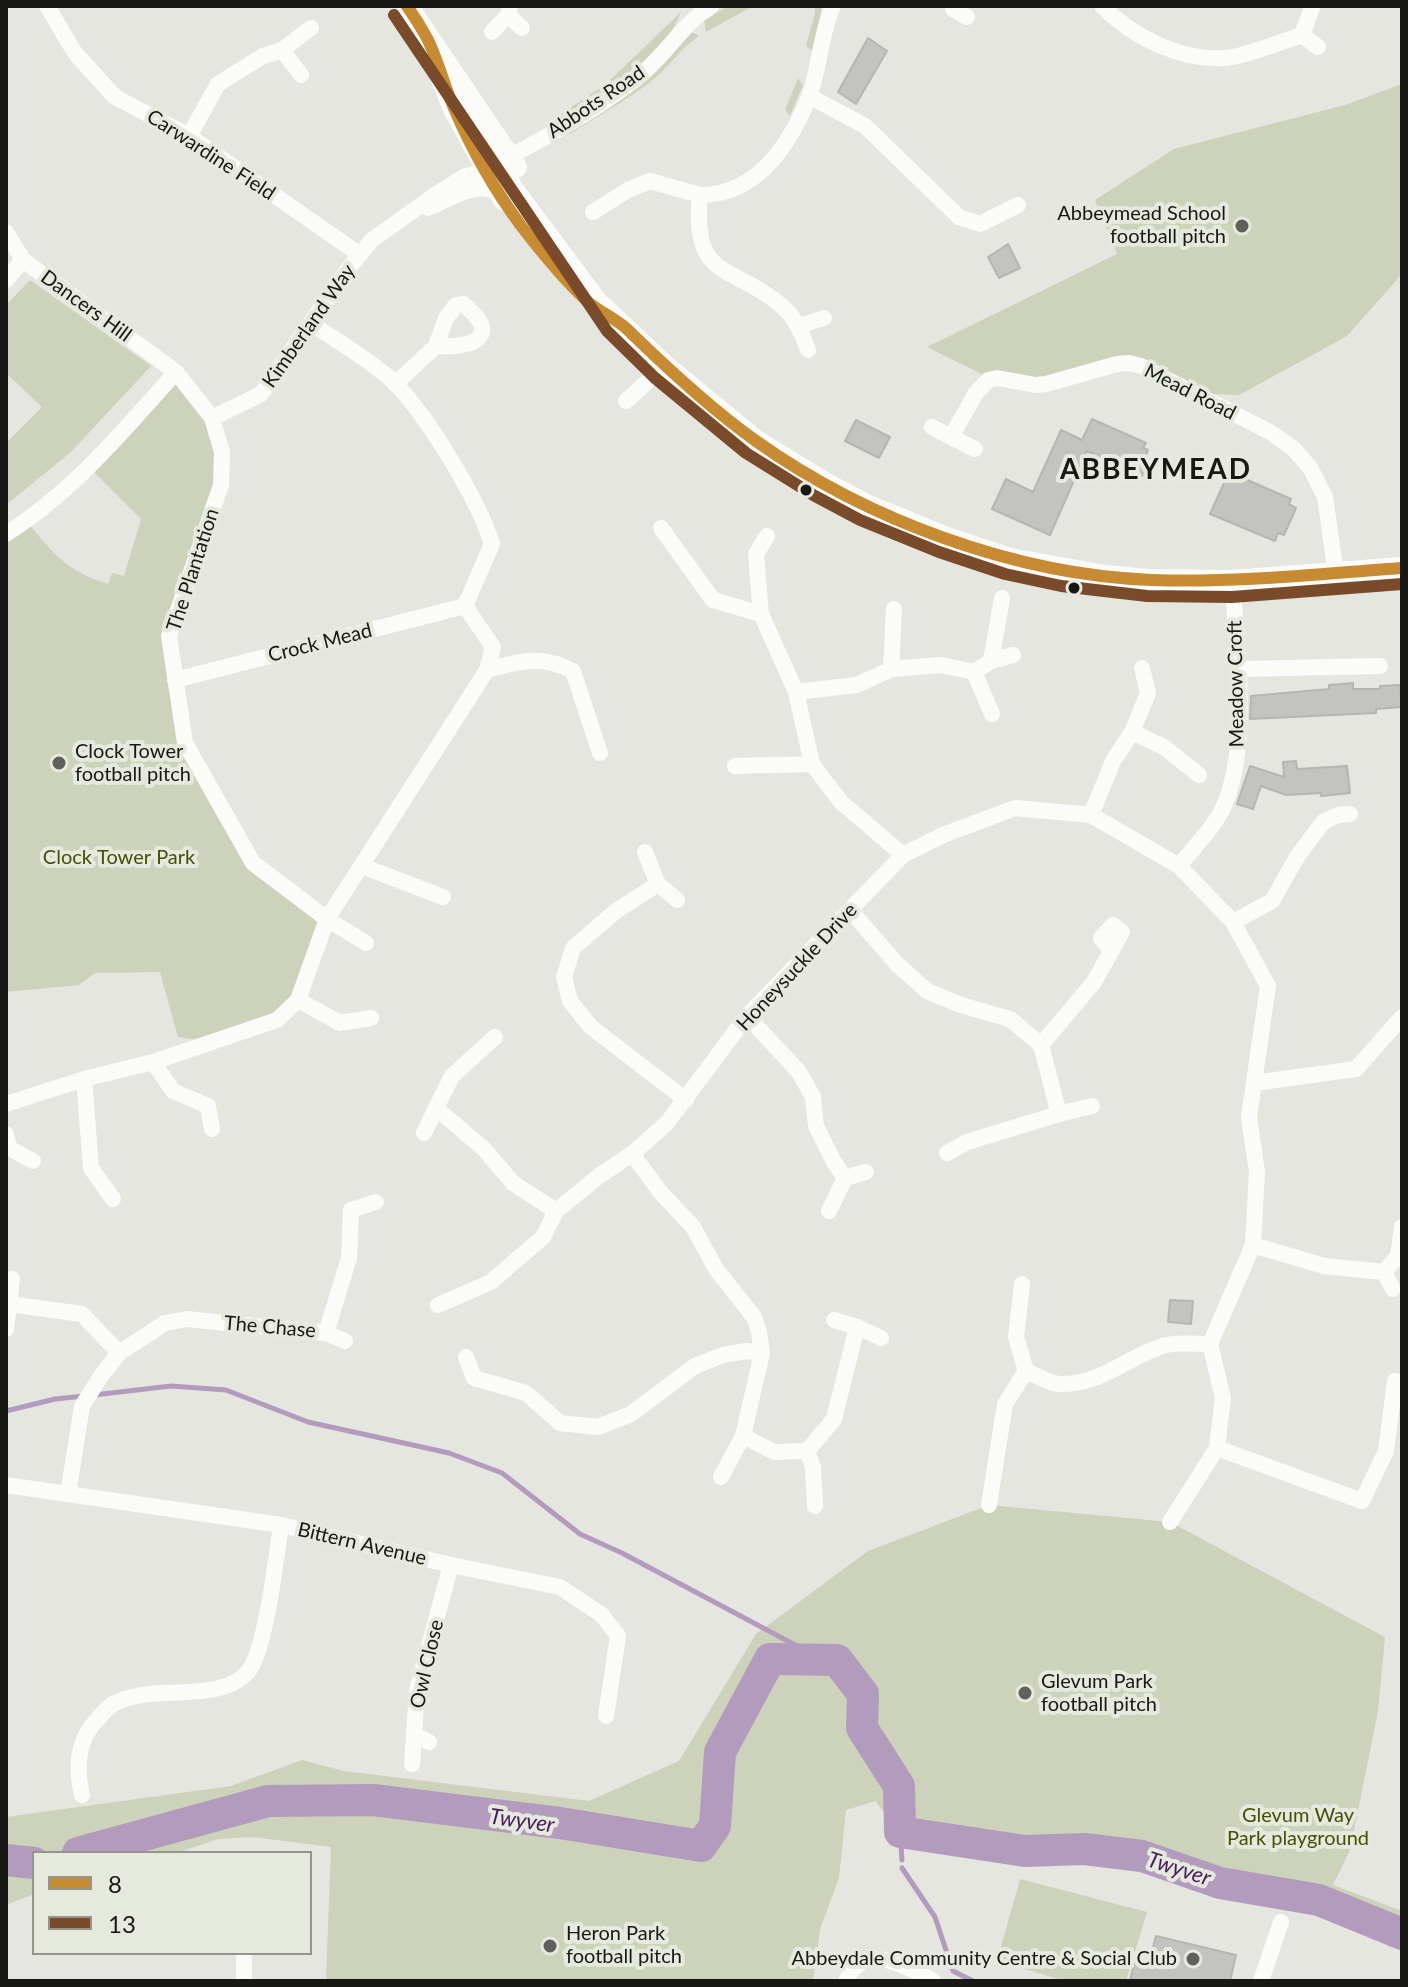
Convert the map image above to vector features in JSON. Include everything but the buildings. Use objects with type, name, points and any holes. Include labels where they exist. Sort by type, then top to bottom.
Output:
[{"type":"street","name":"Carwardine Field","points":[[47,6],[75,53],[115,97],[189,136],[359,254]]},
{"type":"street","points":[[407,6],[619,321],[665,366],[756,441],[784,460],[866,505],[944,537],[1010,559],[1077,572],[1149,580],[1232,581],[1402,568]]},
{"type":"street","points":[[593,212],[638,185],[654,180],[700,195],[710,195],[750,181],[766,169],[782,150],[809,96],[833,6]]},
{"type":"street","points":[[1102,6],[1147,40],[1190,55],[1226,58],[1302,35]]},
{"type":"street","points":[[1302,35],[1312,8]]},
{"type":"street","name":"Abbots Road","points":[[509,157],[629,84],[653,63],[701,9]]},
{"type":"street","points":[[492,32],[509,10],[522,28]]},
{"type":"street","points":[[189,136],[218,84],[263,56],[282,50],[311,28]]},
{"type":"street","points":[[1302,35],[1318,47]]},
{"type":"street","points":[[427,38],[450,100],[475,149],[475,179]]},
{"type":"street","points":[[282,50],[301,75]]},
{"type":"street","points":[[809,96],[865,126],[959,217],[980,224],[1018,205]]},
{"type":"street","points":[[475,179],[509,157]]},
{"type":"street","points":[[475,179],[502,196],[529,236],[590,304],[619,321]]},
{"type":"street","name":"Kimberland Way","points":[[212,418],[261,394],[359,254],[397,221],[475,179]]},
{"type":"street","points":[[700,195],[699,234],[709,257],[728,273],[784,307],[799,326],[808,350]]},
{"type":"street","name":"Dancers Hill","points":[[6,232],[23,260],[176,372]]},
{"type":"street","points":[[6,280],[23,260]]},
{"type":"street","points":[[799,326],[824,318]]},
{"type":"street","points":[[6,1104],[84,1079],[153,1062],[277,1020],[298,1000],[327,919],[487,670],[493,647],[465,606],[492,544],[483,516],[416,406],[368,361],[312,324]]},
{"type":"street","points":[[395,384],[436,346]]},
{"type":"street","name":"Mead Road","points":[[951,437],[976,393],[988,380],[997,378],[1036,385],[1117,364],[1141,366],[1270,432],[1301,457],[1311,469],[1325,497],[1336,574]]},
{"type":"street","points":[[626,401],[665,366]]},
{"type":"street","points":[[6,534],[74,482],[176,372]]},
{"type":"street","name":"The Plantation","points":[[176,372],[212,418],[222,452],[221,485],[169,636],[185,743],[253,863],[327,919],[366,943]]},
{"type":"street","points":[[932,427],[975,449]]},
{"type":"street","points":[[661,528],[713,600],[761,614]]},
{"type":"street","points":[[767,536],[756,554],[761,614],[796,692],[812,764],[841,802],[903,855]]},
{"type":"street","name":"Meadow Croft","points":[[1179,866],[1221,813],[1238,758],[1238,669],[1232,581]]},
{"type":"street","points":[[991,661],[1002,598]]},
{"type":"street","name":"Crock Mead","points":[[175,680],[465,606]]},
{"type":"street","points":[[891,669],[894,609]]},
{"type":"street","points":[[796,692],[857,685],[891,669],[941,665],[974,672],[991,661],[1013,655]]},
{"type":"street","points":[[487,670],[517,662],[552,660],[573,671],[600,753]]},
{"type":"street","points":[[1238,669],[1380,666]]},
{"type":"street","points":[[1091,815],[1113,761],[1154,693],[1142,668]]},
{"type":"street","points":[[974,672],[992,714]]},
{"type":"street","points":[[1132,732],[1164,747],[1199,775]]},
{"type":"street","points":[[735,766],[758,761],[812,764]]},
{"type":"street","name":"Honeysuckle Drive","points":[[438,1305],[491,1282],[543,1237],[556,1211],[632,1154],[667,1123],[747,1016],[903,855],[943,835],[1015,808],[1091,815],[1179,866],[1233,922],[1268,986],[1249,1117],[1257,1172],[1253,1245]]},
{"type":"street","points":[[1233,922],[1272,901],[1297,857],[1323,822],[1338,815],[1350,814]]},
{"type":"street","points":[[645,852],[658,884],[677,900]]},
{"type":"street","points":[[362,866],[413,894],[443,897]]},
{"type":"street","points":[[658,884],[616,911],[573,948],[564,977],[570,1001],[591,1027],[686,1100]]},
{"type":"street","points":[[850,910],[897,964],[927,991],[1010,1019],[1041,1045],[1059,1114]]},
{"type":"street","points":[[1041,1045],[1094,982],[1122,932]]},
{"type":"street","points":[[298,1000],[340,1023],[371,1018]]},
{"type":"street","points":[[747,1016],[799,1072],[813,1097],[816,1126],[845,1178]]},
{"type":"street","points":[[1254,1083],[1359,1071],[1402,1017]]},
{"type":"street","points":[[424,1133],[452,1076],[495,1037]]},
{"type":"street","points":[[153,1062],[173,1091],[208,1106],[212,1129]]},
{"type":"street","points":[[84,1079],[91,1168],[113,1199]]},
{"type":"street","points":[[947,1153],[967,1142],[1092,1106]]},
{"type":"street","points":[[436,1108],[484,1149],[513,1183],[556,1211]]},
{"type":"street","points":[[6,1134],[9,1148],[33,1161]]},
{"type":"street","points":[[632,1154],[662,1194],[693,1227],[716,1269],[754,1317],[762,1353],[743,1436],[721,1477]]},
{"type":"street","points":[[829,1211],[845,1178],[866,1172]]},
{"type":"street","name":"The Chase","points":[[68,1494],[82,1406],[119,1353],[165,1323],[187,1319],[326,1333],[349,1258],[351,1210],[376,1202]]},
{"type":"street","points":[[1384,1272],[1398,1256],[1402,1227]]},
{"type":"street","points":[[1170,1522],[1217,1448],[1223,1398],[1210,1344],[1253,1245],[1324,1266],[1384,1272]]},
{"type":"street","points":[[1384,1272],[1393,1289]]},
{"type":"street","points":[[6,1329],[12,1279]]},
{"type":"street","points":[[989,1505],[1005,1404],[1026,1371],[1016,1337],[1022,1284]]},
{"type":"street","points":[[9,1304],[82,1314],[119,1353]]},
{"type":"street","points":[[834,1320],[881,1338]]},
{"type":"street","points":[[743,1436],[774,1452],[807,1451],[834,1419],[857,1327]]},
{"type":"street","points":[[326,1333],[345,1341]]},
{"type":"street","points":[[1026,1371],[1059,1384],[1088,1381],[1144,1353],[1170,1344],[1210,1344]]},
{"type":"street","points":[[466,1357],[474,1378],[526,1393],[560,1423],[598,1427],[631,1414],[695,1366],[723,1355],[746,1351],[762,1353]]},
{"type":"street","points":[[1217,1448],[1367,1507],[1386,1451],[1395,1381]]},
{"type":"street","points":[[807,1451],[813,1467],[815,1506]]},
{"type":"street","name":"Bittern Avenue","points":[[6,1485],[281,1525],[560,1587],[602,1615],[618,1636],[606,1716]]},
{"type":"street","points":[[82,1795],[78,1756],[87,1730],[111,1705],[144,1693],[214,1690],[246,1674],[258,1654],[281,1525]]},
{"type":"street","name":"Owl Close","points":[[412,1764],[422,1739],[417,1690],[451,1565]]},
{"type":"street","points":[[1261,1981],[1281,1922]]},
{"type":"street","points":[[244,1955],[244,1981]]},
{"type":"street","points":[[846,1981],[849,1974],[868,1959],[887,1959],[933,1981]]},
{"type":"green space","points":[[728,6],[753,6],[706,32],[704,21]]},
{"type":"green space","points":[[815,6],[821,6],[821,12],[812,51],[806,46]]},
{"type":"green space","points":[[681,12],[673,29],[646,59],[611,86],[559,118],[606,84]]},
{"type":"green space","points":[[692,32],[699,36],[656,77],[570,134],[568,131],[642,85]]},
{"type":"green space","points":[[798,78],[803,85],[790,116],[785,110]]},
{"type":"green space","points":[[1402,84],[1402,274],[1347,336],[1239,395],[1193,393],[1141,366],[1046,384],[988,380],[927,347],[1117,254],[1095,200],[1174,149],[1345,105]]},
{"type":"green space","points":[[30,280],[151,366],[71,452],[6,505],[6,443],[42,407],[6,373],[6,305]]},
{"type":"green space","name":"Clock Tower Park","points":[[176,372],[212,418],[221,485],[169,636],[185,743],[253,863],[327,919],[298,1000],[277,1020],[208,1041],[178,1037],[160,972],[95,973],[79,985],[6,992],[6,534],[26,521],[53,552],[81,573],[108,584],[112,573],[124,576],[141,519],[89,467]]},
{"type":"green space","name":"Glevum Way Park playground","points":[[989,1505],[1170,1522],[1385,1637],[1378,1711],[1350,1850],[1333,1885],[1402,1911],[1402,1934],[1319,1900],[1220,1883],[1142,1856],[1084,1849],[1025,1851],[902,1840],[876,1801],[846,1810],[839,1878],[820,1929],[813,1981],[326,1981],[331,1847],[253,1837],[218,1839],[183,1851],[32,1851],[32,1895],[6,1905],[6,1817],[231,1786],[302,1760],[344,1771],[589,1801],[679,1761],[756,1634],[868,1551]]},
{"type":"green space","points":[[1020,1879],[1147,1912],[1126,1981],[1065,1981],[997,1961]]},
{"type":"waterway","name":"Twyver","points":[[94,1395],[171,1386],[226,1390],[308,1422],[449,1453],[502,1473],[580,1534],[799,1647],[837,1660]]},
{"type":"waterway","name":"Twyver","points":[[6,1411],[55,1399],[84,1396]]},
{"type":"waterway","name":"Twyver","points":[[85,1851],[268,1801],[373,1800],[560,1823],[701,1846],[715,1826],[720,1752],[770,1659],[837,1660],[863,1694],[862,1728],[899,1786],[900,1832],[1025,1851],[1084,1849],[1142,1856],[1220,1883],[1319,1900],[1402,1934]]},
{"type":"waterway","points":[[900,1832],[902,1860]]},
{"type":"waterway","name":"Twyver","points":[[6,1860],[32,1863]]},
{"type":"waterway","points":[[902,1868],[935,1917],[953,1971],[973,1981]]},
{"type":"transit line","name":"8","points":[[407,6],[427,38],[454,108],[485,169],[512,213],[570,285],[624,327],[739,429],[799,469],[894,518],[945,538],[996,555],[1100,576],[1215,580],[1402,568]]},
{"type":"transit line","name":"13","points":[[394,15],[607,331],[655,378],[746,453],[815,496],[860,520],[939,552],[1005,574],[1061,586],[1147,596],[1232,597],[1402,584]]},
{"type":"place","name":"Abbeymead School football pitch","points":[[1242,226]]},
{"type":"place","name":"Clock Tower football pitch","points":[[59,763]]},
{"type":"place","name":"Glevum Park football pitch","points":[[1025,1693]]},
{"type":"place","name":"Heron Park football pitch","points":[[550,1946]]},
{"type":"place","name":"Abbeydale Community Centre & Social Club","points":[[1193,1959]]},
{"type":"district","name":"ABBEYMEAD","points":[[1156,470]]}]
